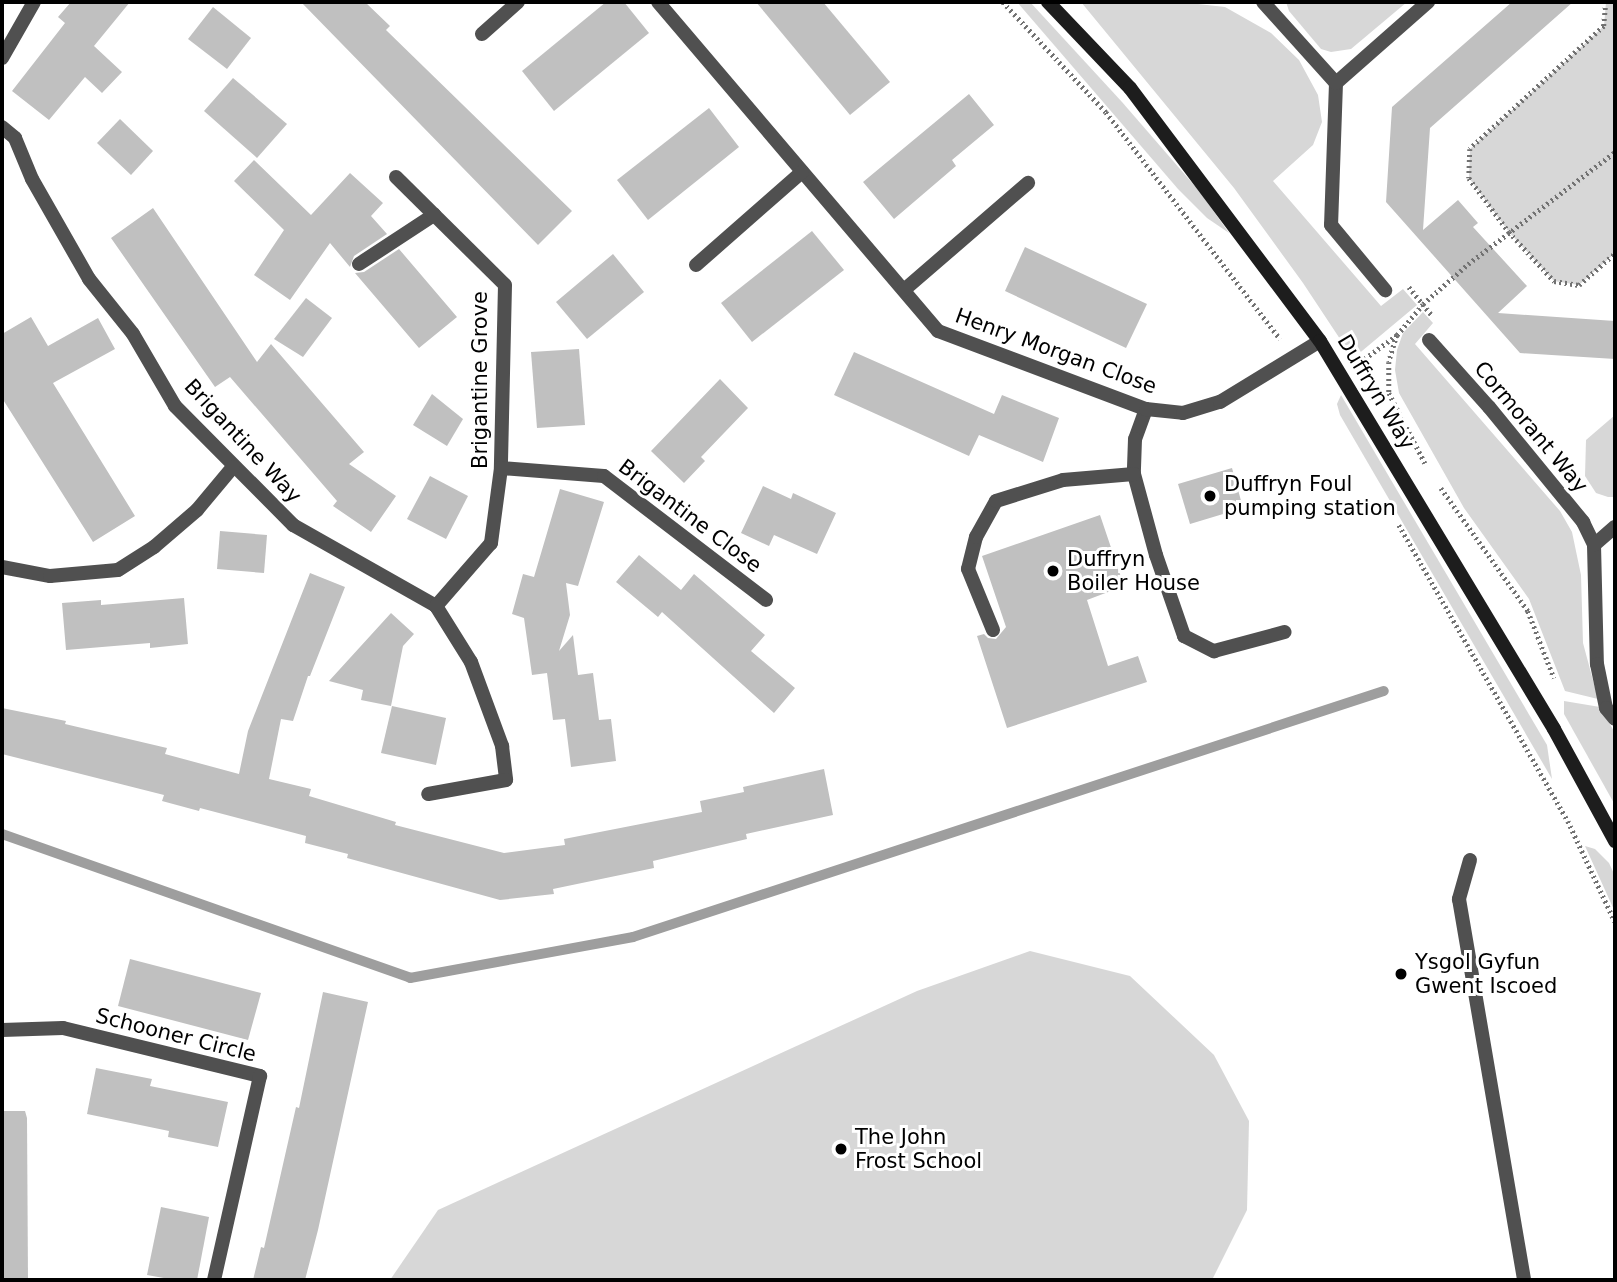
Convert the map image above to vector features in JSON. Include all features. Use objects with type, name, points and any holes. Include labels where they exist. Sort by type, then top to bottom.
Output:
[{"type":"street","points":[[2,58],[34,2]]},
{"type":"street","points":[[482,34],[518,2]]},
{"type":"street","name":"Henry Morgan Close","points":[[658,2],[939,331],[1146,409],[1183,413],[1220,402],[1320,341]]},
{"type":"street","name":"Duffryn Way","points":[[1048,2],[1130,88],[1320,341],[1554,729],[1615,842]]},
{"type":"street","points":[[1263,2],[1335,83],[1331,225],[1385,290]]},
{"type":"street","points":[[1335,83],[1427,2]]},
{"type":"street","name":"Brigantine Way","points":[[2,127],[15,138],[32,179],[89,279],[133,334],[175,407],[293,525],[436,606],[471,662],[502,746],[506,780],[428,794]]},
{"type":"street","points":[[696,265],[803,172]]},
{"type":"street","name":"Brigantine Grove","points":[[396,177],[505,285],[501,468],[491,543],[436,606]]},
{"type":"street","points":[[904,290],[1028,183]]},
{"type":"street","points":[[359,264],[434,215]]},
{"type":"street","name":"Cormorant Way","points":[[1429,340],[1489,407],[1583,522],[1594,545],[1597,664],[1606,708],[1615,719]]},
{"type":"street","points":[[1146,409],[1135,439],[1134,474],[1156,555],[1184,636],[1214,652],[1285,632]]},
{"type":"street","points":[[2,567],[50,576],[118,570],[154,547],[197,510],[233,467]]},
{"type":"street","name":"Brigantine Close","points":[[501,468],[604,476],[766,600]]},
{"type":"street","points":[[993,630],[968,569],[976,537],[996,501],[1063,480],[1134,474]]},
{"type":"street","points":[[1594,545],[1615,527]]},
{"type":"street","points":[[1470,860],[1459,899],[1524,1280]]},
{"type":"street","name":"Schooner Circle","points":[[2,1030],[63,1028],[260,1076],[214,1280]]},
{"type":"path","points":[[1003,2],[1106,112],[1294,357]]},
{"type":"path","points":[[1606,2],[1604,26],[1470,149],[1469,178],[1510,232],[1554,281],[1579,285],[1615,253]]},
{"type":"path","points":[[1341,376],[1397,335],[1423,304],[1510,232],[1615,152]]},
{"type":"path","points":[[1385,290],[1405,282],[1438,322],[1429,340]]},
{"type":"path","points":[[1397,335],[1390,362],[1389,393],[1428,468]]},
{"type":"path","points":[[1434,479],[1528,611],[1558,688]]},
{"type":"path","points":[[1396,519],[1568,821],[1615,922]]},
{"type":"shaded area","points":[[1017,2],[1030,2],[1122,102],[1200,192],[1229,233],[1207,218],[1178,189]]},
{"type":"shaded area","points":[[1081,2],[1180,2],[1225,7],[1271,33],[1299,60],[1318,95],[1322,122],[1313,145],[1273,181],[1381,306],[1403,289],[1417,305],[1350,361],[1344,345],[1303,283],[1234,188]]},
{"type":"shaded area","points":[[1286,2],[1407,2],[1351,49],[1331,52],[1321,49],[1289,11]]},
{"type":"shaded area","points":[[1606,2],[1615,2],[1615,253],[1579,285],[1554,281],[1509,232],[1469,178],[1470,149],[1604,26]]},
{"type":"shaded area","points":[[1423,312],[1433,323],[1415,344],[1560,511],[1572,532],[1581,575],[1583,643],[1598,699],[1565,691],[1529,599],[1464,508],[1399,393],[1395,370],[1397,350],[1403,333]]},
{"type":"shaded area","points":[[1341,395],[1547,745],[1552,779],[1340,415],[1337,404]]},
{"type":"shaded area","points":[[1615,415],[1615,497],[1608,497],[1596,493],[1585,476],[1586,440]]},
{"type":"shaded area","points":[[1564,701],[1600,707],[1615,733],[1615,805],[1564,714]]},
{"type":"shaded area","points":[[1585,846],[1595,849],[1609,863],[1615,876],[1615,912]]},
{"type":"shaded area","points":[[1030,951],[1130,976],[1214,1055],[1249,1121],[1247,1210],[1212,1280],[390,1280],[438,1210],[917,991]]},
{"type":"building","points":[[71,2],[130,2],[94,46],[122,72],[102,93],[85,77],[49,120],[12,91],[65,23],[58,17]]},
{"type":"building","points":[[301,2],[365,2],[390,26],[386,30],[572,211],[538,245]]},
{"type":"building","points":[[606,2],[624,2],[649,33],[554,111],[522,71]]},
{"type":"building","points":[[756,2],[823,2],[890,82],[850,115]]},
{"type":"building","points":[[1512,2],[1573,2],[1430,128],[1423,230],[1458,200],[1478,223],[1473,227],[1527,286],[1498,313],[1615,321],[1615,359],[1520,353],[1386,202],[1392,107]]},
{"type":"building","points":[[213,7],[251,38],[227,69],[188,39]]},
{"type":"building","points":[[233,78],[287,124],[257,158],[204,111]]},
{"type":"building","points":[[969,94],[994,125],[952,160],[956,166],[894,219],[863,182]]},
{"type":"building","points":[[709,108],[739,147],[648,220],[617,180]]},
{"type":"building","points":[[120,119],[153,151],[131,175],[97,143]]},
{"type":"building","points":[[254,160],[311,215],[350,173],[383,203],[371,216],[387,234],[354,256],[350,267],[330,243],[290,300],[254,275],[284,230],[234,181]]},
{"type":"building","points":[[153,208],[257,362],[271,344],[364,452],[349,464],[396,496],[371,532],[333,506],[337,501],[230,377],[215,387],[111,238]]},
{"type":"building","points":[[812,231],[844,270],[752,342],[721,303]]},
{"type":"building","points":[[1025,247],[1147,304],[1126,348],[1005,291]]},
{"type":"building","points":[[399,249],[457,317],[419,348],[355,273],[364,272]]},
{"type":"building","points":[[613,254],[644,292],[587,339],[556,302]]},
{"type":"building","points":[[306,298],[332,318],[303,357],[274,339]]},
{"type":"building","points":[[31,317],[48,346],[98,318],[115,349],[53,383],[135,516],[93,542],[2,398],[2,334]]},
{"type":"building","points":[[579,349],[585,425],[537,428],[531,352]]},
{"type":"building","points":[[854,352],[994,414],[1002,395],[1059,418],[1043,462],[979,435],[969,456],[834,395]]},
{"type":"building","points":[[720,379],[748,408],[701,457],[705,461],[684,483],[651,451]]},
{"type":"building","points":[[432,394],[463,419],[447,446],[413,425]]},
{"type":"building","name":"Duffryn Foul pumping station","points":[[1232,468],[1243,508],[1190,524],[1178,484]]},
{"type":"building","points":[[430,476],[468,496],[446,539],[407,519]]},
{"type":"building","points":[[763,486],[791,499],[793,493],[836,513],[817,554],[774,535],[769,546],[741,533]]},
{"type":"building","points":[[560,489],[604,502],[578,586],[566,583],[570,615],[559,651],[573,635],[578,675],[593,673],[599,720],[611,719],[616,761],[571,767],[565,719],[553,720],[547,673],[532,675],[524,618],[512,614],[523,574],[534,577]]},
{"type":"building","points":[[1100,515],[1124,586],[1087,600],[1108,666],[1138,656],[1147,682],[1007,728],[977,636],[984,634],[988,638],[996,639],[1006,627],[982,556]]},
{"type":"building","points":[[220,531],[267,535],[264,573],[217,569]]},
{"type":"building","points":[[639,555],[681,590],[694,574],[765,635],[751,651],[795,688],[774,713],[662,612],[658,617],[616,582]]},
{"type":"building","points":[[310,573],[345,587],[308,676],[293,721],[281,719],[269,779],[311,789],[309,796],[396,822],[395,825],[504,853],[565,845],[564,839],[702,812],[700,801],[744,792],[743,787],[824,769],[833,815],[746,834],[747,839],[653,861],[654,868],[553,889],[554,894],[500,900],[347,858],[348,854],[305,843],[306,836],[200,808],[199,811],[162,801],[164,795],[2,754],[2,708],[66,721],[65,724],[167,748],[165,754],[239,774],[248,731]]},
{"type":"building","points":[[184,598],[188,644],[150,648],[150,643],[66,650],[62,603],[101,600],[101,605]]},
{"type":"building","points":[[391,613],[414,634],[403,646],[391,706],[361,700],[363,690],[329,681]]},
{"type":"building","points":[[392,706],[446,718],[436,765],[381,753]]},
{"type":"building","points":[[130,959],[261,993],[248,1040],[118,1006]]},
{"type":"building","points":[[323,992],[368,1002],[318,1230],[305,1280],[253,1280],[261,1247],[264,1248],[296,1107],[299,1108]]},
{"type":"building","points":[[96,1068],[152,1079],[150,1086],[228,1102],[218,1147],[168,1137],[169,1131],[87,1114]]},
{"type":"building","points":[[2,1111],[25,1111],[27,1118],[28,1280],[2,1280]]},
{"type":"building","points":[[161,1207],[209,1217],[197,1280],[175,1280],[147,1275]]},
{"type":"waterway","points":[[2,834],[410,978],[633,937],[1384,691]]},
{"type":"place","name":"Duffryn Foul pumping station","points":[[1210,496]]},
{"type":"place","name":"Duffryn Boiler House","points":[[1053,571]]},
{"type":"place","name":"Ysgol Gyfun Gwent Iscoed","points":[[1401,974]]},
{"type":"place","name":"The John Frost School","points":[[841,1149]]}]
